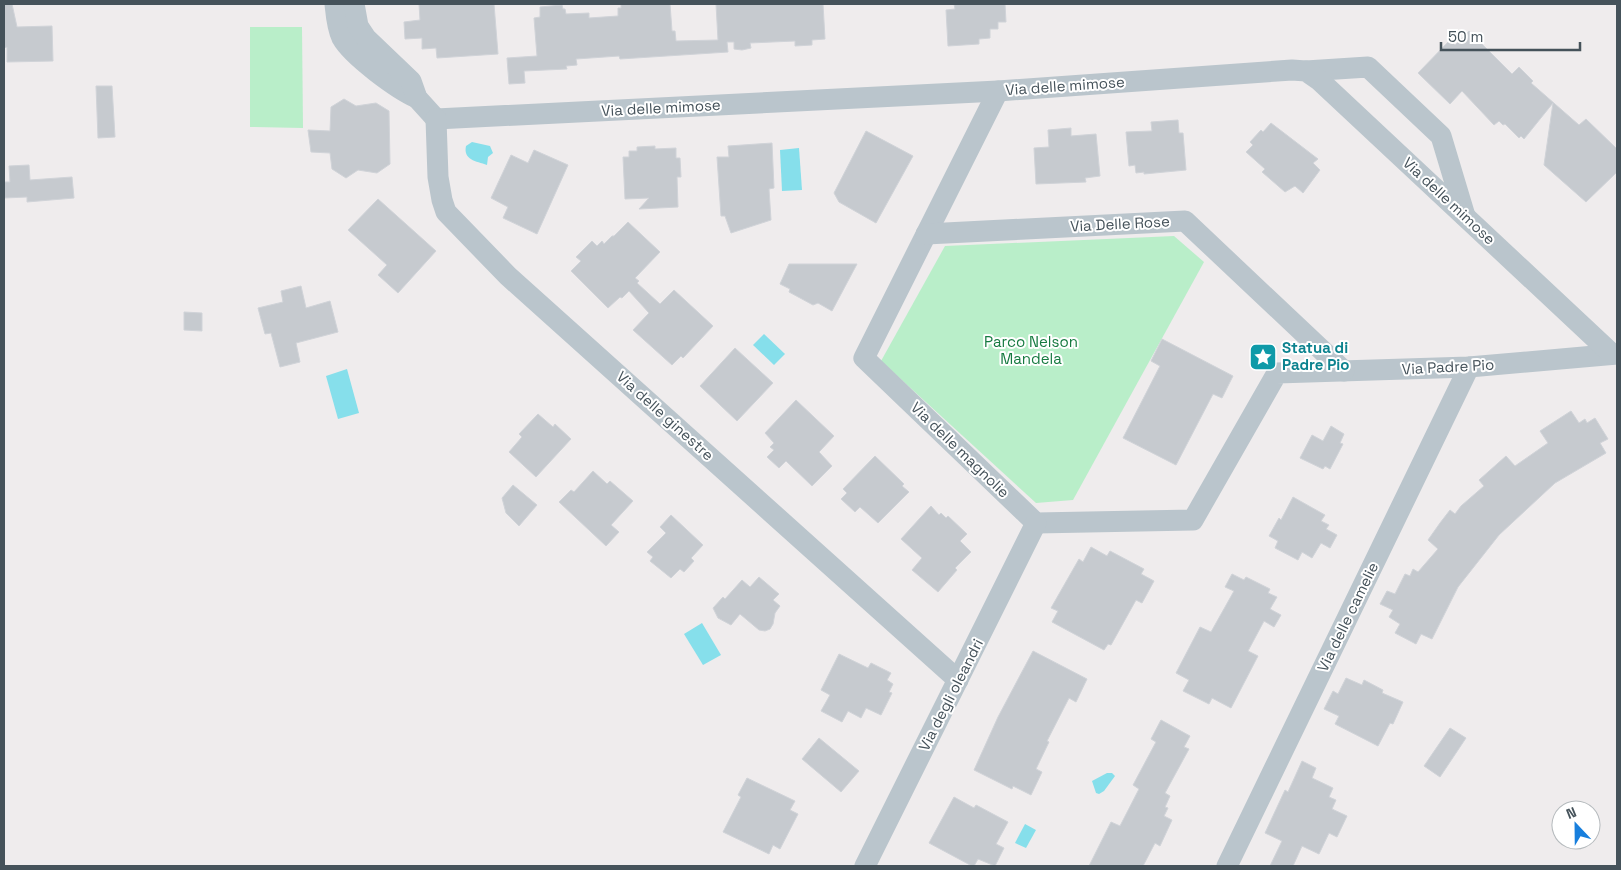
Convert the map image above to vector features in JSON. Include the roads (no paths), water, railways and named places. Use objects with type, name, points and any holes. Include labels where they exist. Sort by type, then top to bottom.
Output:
[{"type":"street","points":[[335,4],[336,17],[342,37],[354,52],[402,91],[417,98]]},
{"type":"street","points":[[354,4],[358,26],[366,38],[411,81],[417,98],[436,119]]},
{"type":"street","points":[[1306,71],[1368,67],[1442,136],[1465,216]]},
{"type":"street","name":"Via delle mimose","points":[[436,119],[998,91],[1292,70],[1306,71],[1319,80],[1614,354]]},
{"type":"street","name":"Via delle magnolie","points":[[998,91],[864,358],[1036,523]]},
{"type":"street","name":"Via delle ginestre","points":[[436,119],[438,177],[442,200],[446,212],[456,223],[508,276],[958,680]]},
{"type":"street","name":"Via Delle Rose","points":[[926,234],[1185,221],[1344,371]]},
{"type":"street","name":"Via Padre Pio","points":[[1036,523],[1193,520],[1277,373],[1469,367],[1614,354]]},
{"type":"street","name":"Via delle camelie","points":[[1227,866],[1469,367]]},
{"type":"street","name":"Via degli oleandri","points":[[865,866],[1036,523]]},
{"type":"water","points":[[472,142],[490,146],[493,153],[488,157],[487,165],[471,159],[466,154],[466,146]]},
{"type":"water","points":[[799,148],[802,190],[782,191],[780,150]]},
{"type":"water","points":[[764,334],[785,354],[774,365],[753,345]]},
{"type":"water","points":[[347,369],[359,413],[338,419],[326,376]]},
{"type":"water","points":[[702,623],[721,655],[703,665],[684,634]]},
{"type":"water","points":[[1107,773],[1112,773],[1115,776],[1104,791],[1099,794],[1096,793],[1092,781]]},
{"type":"water","points":[[1025,824],[1036,830],[1026,848],[1015,843]]},
{"type":"place","name":"Statua di Padre Pio","points":[[1263,357]]},
{"type":"park label","name":"Parco Nelson Mandela","points":[[1031,350]]}]
